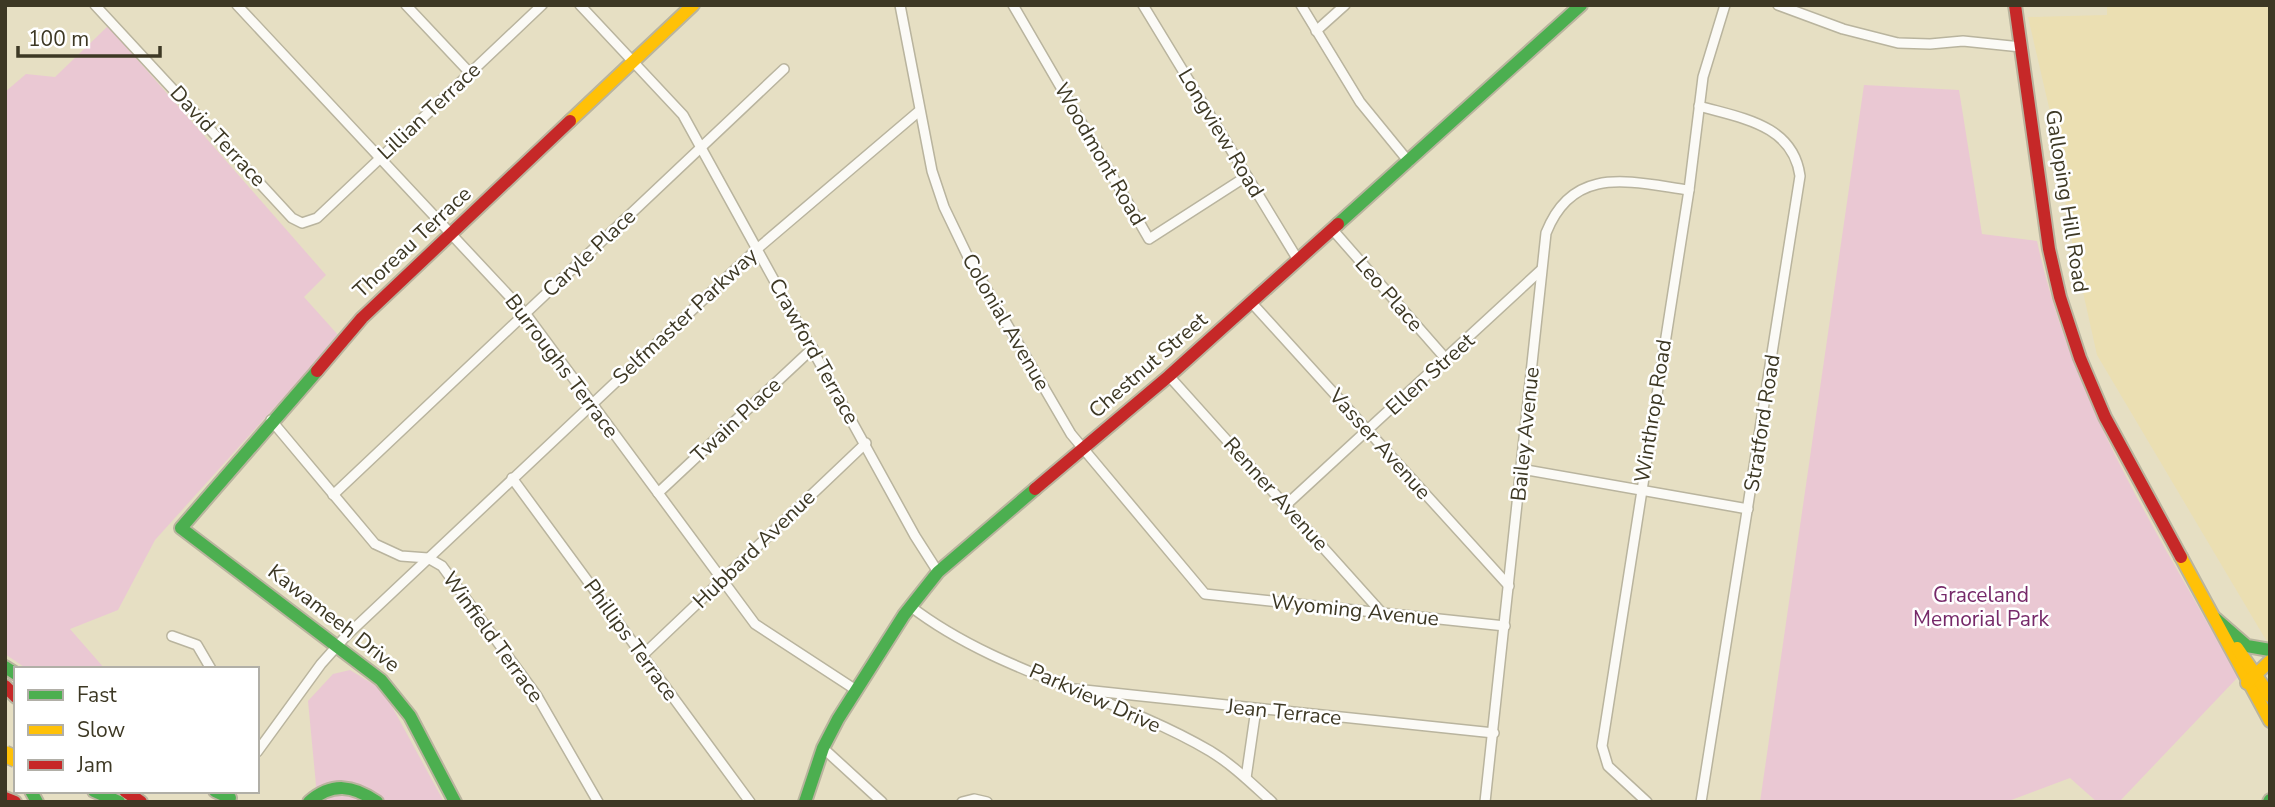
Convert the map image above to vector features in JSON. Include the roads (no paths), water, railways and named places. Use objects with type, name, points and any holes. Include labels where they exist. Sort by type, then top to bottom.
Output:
[{"type":"main road","name":"Thoreau Terrace","points":[[181,528],[362,318],[693,5]]},
{"type":"main road","name":"Chestnut Street","points":[[805,802],[823,748],[856,690],[910,606],[939,572],[1169,376],[1581,5]]},
{"type":"main road","name":"Galloping Hill Road","points":[[2015,5],[2048,239],[2072,336],[2104,413],[2250,678],[2270,722]]},
{"type":"main road","name":"Kawameeh Drive","points":[[181,528],[375,674],[400,700],[455,802]]},
{"type":"main road","points":[[2216,619],[2241,643],[2270,650]]},
{"type":"main road","points":[[2250,678],[2270,662]]},
{"type":"main road","name":"Galloping Hill Road","points":[[2250,678],[2270,696]]},
{"type":"main road","points":[[309,802],[321,792],[338,786],[356,789],[377,802]]},
{"type":"main road","points":[[99,793],[119,802]]},
{"type":"street","name":"Burroughs Terrace","points":[[237,5],[525,313],[722,580],[764,632],[856,690]]},
{"type":"street","points":[[406,5],[470,73]]},
{"type":"street","name":"Lillian Terrace","points":[[317,218],[542,5]]},
{"type":"street","name":"Crawford Terrace","points":[[580,5],[681,112],[915,536],[939,572]]},
{"type":"street","name":"Colonial Avenue","points":[[900,5],[918,112],[932,171],[944,207],[969,259],[1060,416],[1084,449],[1205,594]]},
{"type":"street","name":"Woodmont Road","points":[[1013,5],[1149,239],[1247,176]]},
{"type":"street","name":"Longview Road","points":[[1143,5],[1298,260]]},
{"type":"street","points":[[1301,5],[1360,102],[1409,162]]},
{"type":"street","points":[[1316,31],[1345,5]]},
{"type":"street","name":"Winthrop Road","points":[[1647,802],[1608,766],[1602,746],[1689,190],[1703,77],[1725,5]]},
{"type":"street","points":[[1778,5],[1843,30],[1898,43],[1963,41],[2021,47]]},
{"type":"street","name":"David Terrace","points":[[102,8],[292,218],[302,223],[317,218]]},
{"type":"street","name":"Caryle Place","points":[[332,495],[784,69]]},
{"type":"street","name":"Stratford Road","points":[[1699,106],[1771,129],[1789,146],[1799,169],[1800,188],[1701,802]]},
{"type":"street","name":"Selfmaster Parkway","points":[[261,739],[337,644],[591,402],[757,249],[918,112]]},
{"type":"street","name":"Bailey Avenue","points":[[1485,802],[1544,240],[1551,219],[1564,201],[1582,188],[1611,181],[1689,190]]},
{"type":"street","name":"Leo Place","points":[[1332,229],[1446,359]]},
{"type":"street","name":"Ellen Street","points":[[1286,505],[1541,270]]},
{"type":"street","name":"Vasser Avenue","points":[[1251,302],[1509,586]]},
{"type":"street","name":"Twain Place","points":[[658,493],[813,348]]},
{"type":"street","name":"Renner Avenue","points":[[1169,376],[1382,613]]},
{"type":"street","name":"Winfield Terrace","points":[[271,421],[375,544],[408,558],[428,558],[442,566],[532,688],[598,802]]},
{"type":"street","name":"Hubbard Avenue","points":[[643,655],[866,443]]},
{"type":"street","points":[[1521,470],[1748,509]]},
{"type":"street","name":"Phillips Terrace","points":[[512,478],[750,802]]},
{"type":"street","name":"Wyoming Avenue","points":[[1205,594],[1505,626]]},
{"type":"street","name":"Parkview Drive","points":[[910,606],[963,640],[1192,741],[1246,778],[1272,802]]},
{"type":"street","points":[[172,636],[197,645],[210,667]]},
{"type":"street","name":"Jean Terrace","points":[[1075,689],[1494,733]]},
{"type":"street","points":[[1246,778],[1256,709]]},
{"type":"street","points":[[823,748],[882,802]]},
{"type":"street","points":[[962,802],[974,799],[987,802]]},
{"type":"park label","name":"Graceland Memorial Park","points":[[1981,607]]}]
